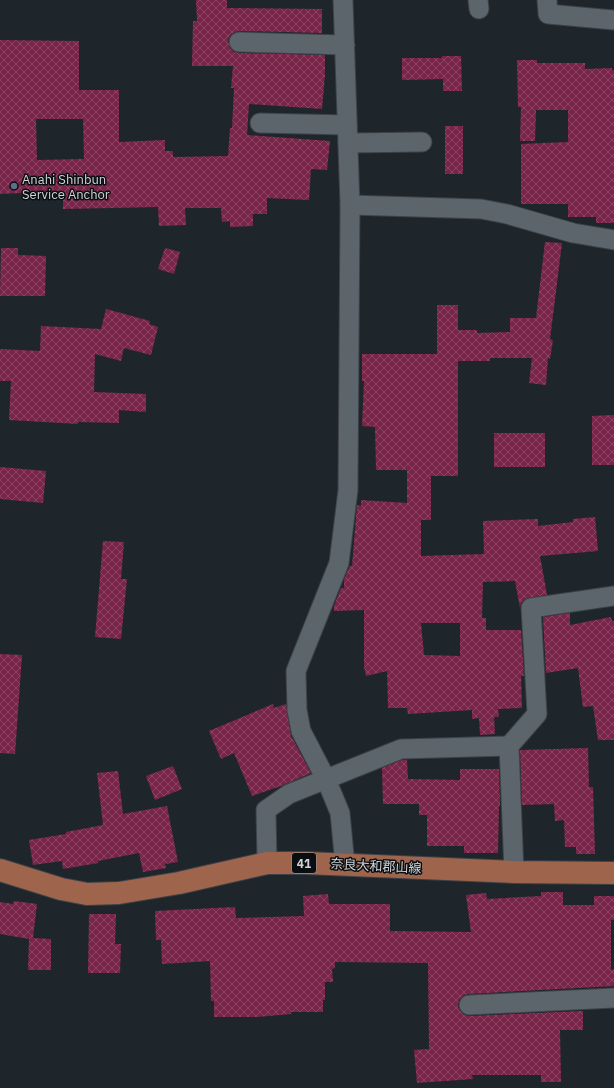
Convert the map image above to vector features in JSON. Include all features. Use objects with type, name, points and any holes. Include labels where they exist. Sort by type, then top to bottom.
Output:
[{"type":"main road","name":"奈良大和郡山線","points":[[0,870],[61,889],[87,894],[119,893],[180,883],[268,863],[514,872],[614,873]]},
{"type":"street","points":[[343,0],[350,205],[348,490],[339,563],[296,671],[297,710],[301,731],[326,780],[340,813],[345,865]]},
{"type":"street","points":[[546,0],[548,14],[614,20]]},
{"type":"street","points":[[240,42],[345,45]]},
{"type":"street","points":[[260,124],[422,142]]},
{"type":"street","points":[[350,205],[481,209],[507,214],[573,233],[614,240]]},
{"type":"street","points":[[514,872],[509,746],[536,714],[532,608],[614,596]]},
{"type":"street","points":[[268,863],[266,810],[288,794],[401,749],[509,746]]},
{"type":"street","points":[[469,1005],[614,998]]},
{"type":"building","points":[[196,0],[227,0],[227,8],[322,9],[322,33],[239,31],[233,33],[229,37],[228,41],[230,48],[234,52],[239,53],[325,55],[322,109],[249,104],[247,135],[330,141],[327,170],[311,169],[309,200],[267,198],[267,214],[253,214],[253,226],[230,227],[230,221],[222,222],[221,208],[185,208],[186,225],[159,226],[158,207],[63,209],[63,191],[0,194],[0,40],[79,41],[79,90],[119,90],[119,142],[165,140],[165,151],[173,151],[173,157],[228,156],[230,128],[232,128],[234,88],[231,88],[233,66],[192,66],[193,21],[197,21]],"holes":[[[36,119],[83,119],[84,159],[37,160]]]},
{"type":"building","points":[[442,56],[461,56],[462,91],[443,91],[443,79],[402,80],[402,58],[442,58]]},
{"type":"building","points":[[517,60],[537,60],[537,63],[585,63],[585,69],[612,68],[612,70],[614,70],[614,223],[596,223],[596,217],[568,217],[568,204],[521,204],[521,144],[568,142],[568,110],[536,110],[535,141],[520,141],[521,107],[518,107]]},
{"type":"building","points":[[445,126],[463,126],[463,174],[445,174]]},
{"type":"building","points":[[545,242],[562,243],[550,339],[553,340],[550,359],[548,358],[546,385],[529,383],[532,358],[490,358],[490,361],[458,361],[458,476],[431,476],[431,520],[421,520],[421,556],[484,554],[483,521],[538,519],[538,526],[573,522],[573,519],[595,517],[598,551],[540,556],[547,595],[525,599],[521,603],[520,608],[515,581],[483,582],[482,618],[486,618],[486,630],[521,630],[524,676],[521,676],[522,708],[498,709],[499,717],[494,717],[495,734],[480,735],[479,718],[472,719],[472,710],[408,714],[407,708],[388,708],[387,671],[366,676],[364,667],[364,610],[334,611],[334,606],[341,588],[344,588],[344,579],[350,566],[352,566],[357,505],[361,506],[361,500],[407,503],[407,470],[376,470],[375,427],[362,426],[364,381],[362,381],[362,354],[437,354],[437,305],[458,305],[458,330],[477,330],[477,333],[510,332],[510,318],[536,318]],"holes":[[[421,623],[460,623],[460,656],[424,655]]]},
{"type":"building","points":[[1,248],[18,248],[18,255],[46,256],[45,296],[0,296]]},
{"type":"building","points":[[165,248],[180,252],[174,274],[158,269]]},
{"type":"building","points":[[106,309],[150,321],[149,324],[158,327],[151,355],[124,348],[121,361],[95,354],[94,392],[146,394],[146,412],[119,410],[119,423],[78,422],[78,424],[9,420],[11,381],[0,381],[0,349],[40,351],[41,326],[101,329]]},
{"type":"building","points":[[614,415],[614,465],[592,465],[592,416]]},
{"type":"building","points":[[494,433],[545,433],[545,467],[494,467]]},
{"type":"building","points":[[0,467],[46,471],[43,503],[0,499]]},
{"type":"building","points":[[103,541],[124,542],[121,579],[127,579],[121,639],[95,637]]},
{"type":"building","points":[[570,613],[570,625],[611,617],[612,621],[614,621],[614,740],[598,740],[593,706],[583,707],[578,668],[546,673],[543,617]]},
{"type":"building","points":[[0,654],[22,655],[15,754],[0,753]]},
{"type":"building","points":[[273,704],[274,708],[286,704],[291,736],[311,773],[281,786],[252,796],[234,753],[221,759],[209,731]]},
{"type":"building","points":[[588,748],[589,787],[593,787],[595,854],[576,854],[576,847],[565,847],[564,820],[555,821],[554,804],[522,805],[520,750]]},
{"type":"building","points":[[402,760],[407,760],[408,779],[460,780],[460,769],[499,769],[500,806],[498,853],[464,853],[464,846],[427,846],[427,815],[419,815],[419,804],[383,804],[382,768]]},
{"type":"building","points":[[173,766],[182,789],[155,800],[146,776]]},
{"type":"building","points":[[118,771],[123,814],[167,806],[178,862],[165,864],[166,868],[143,872],[139,853],[98,861],[98,863],[63,869],[62,861],[33,865],[29,840],[66,834],[66,832],[103,825],[97,773]]},
{"type":"building","points":[[541,892],[563,892],[563,905],[594,905],[594,896],[614,896],[614,920],[611,920],[611,970],[614,969],[614,986],[468,994],[459,1000],[458,1006],[464,1015],[470,1016],[583,1011],[583,1030],[560,1030],[561,1082],[541,1082],[541,1075],[472,1075],[473,1079],[417,1083],[414,1050],[429,1049],[428,963],[335,962],[335,968],[332,969],[333,982],[325,982],[323,1012],[291,1012],[291,1014],[257,1017],[214,1017],[214,1001],[211,1001],[210,961],[162,964],[161,940],[156,940],[155,911],[235,907],[236,918],[304,916],[303,896],[328,894],[329,904],[390,904],[390,931],[471,932],[466,895],[486,893],[487,899],[541,896]]},
{"type":"building","points":[[14,901],[37,904],[33,938],[51,939],[51,970],[28,970],[29,939],[0,934],[0,902],[13,904]]},
{"type":"building","points":[[89,914],[116,914],[115,944],[121,944],[120,973],[88,973]]},
{"type":"place","name":"Anahi Shinbun Service Anchor","points":[[14,186]]}]
